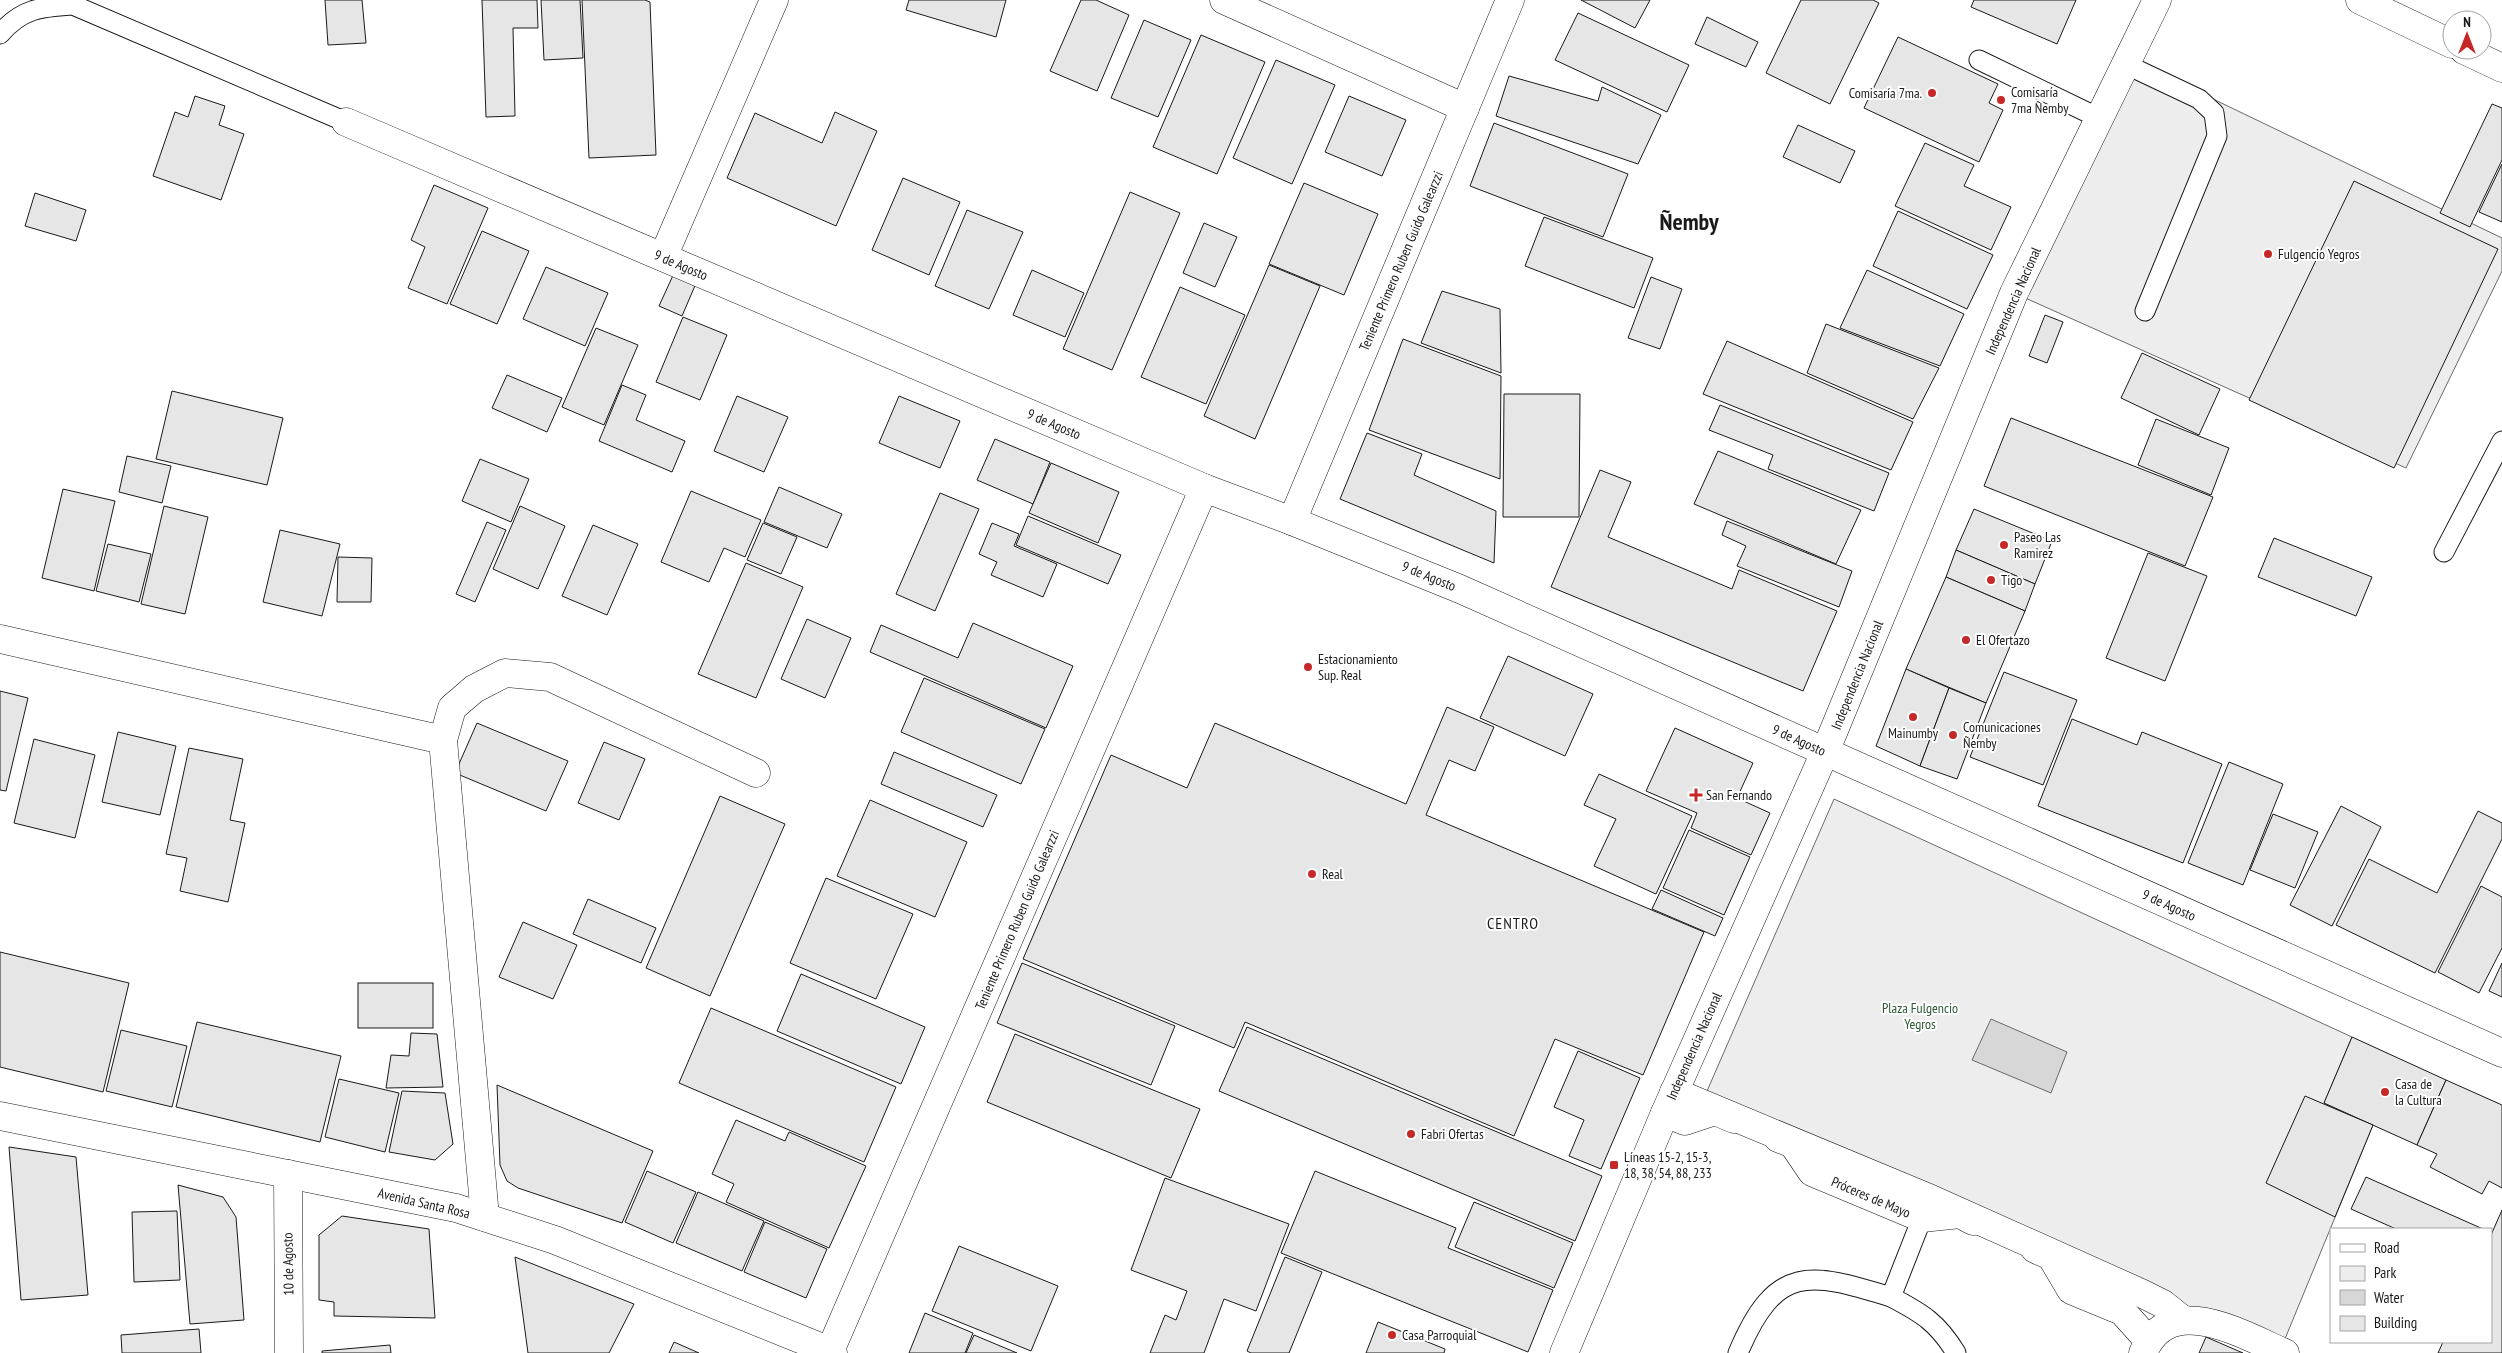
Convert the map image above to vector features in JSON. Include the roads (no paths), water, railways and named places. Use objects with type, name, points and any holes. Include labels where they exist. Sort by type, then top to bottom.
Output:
[{"type":"street","points":[[663,257],[774,0]]},
{"type":"street","points":[[1224,0],[1466,108]]},
{"type":"street","name":"Teniente Primero Ruben Guido Galearzzi","points":[[1292,521],[1510,0]]},
{"type":"street","name":"Independencia Nacional","points":[[1564,1353],[1669,1102],[1825,752],[2014,293],[2156,0]]},
{"type":"street","points":[[2360,0],[2442,39]]},
{"type":"street","points":[[2485,60],[2502,68]]},
{"type":"street","name":"9 de Agosto","points":[[346,122],[1204,488],[1292,521],[1460,589],[2502,1053]]},
{"type":"street","name":"Teniente Primero Ruben Guido Galearzzi","points":[[831,1352],[1204,488]]},
{"type":"street","points":[[0,638],[443,740]]},
{"type":"street","points":[[486,1217],[443,740],[452,708],[474,689],[505,673],[550,677],[756,772]]},
{"type":"street","points":[[1669,1102],[1931,1199],[2141,1293],[2163,1304],[2183,1320]]},
{"type":"street","name":"Próceres de Mayo","points":[[1669,1102],[1685,1121],[1716,1111],[1793,1144],[1812,1172],[1922,1218],[1960,1214],[2051,1256],[2071,1290],[2122,1311],[2145,1346],[2163,1327],[2183,1320],[2202,1320],[2221,1325],[2285,1353]]},
{"type":"street","name":"Avenida Santa Rosa","points":[[0,1116],[456,1208],[555,1240],[831,1352]]},
{"type":"street","name":"10 de Agosto","points":[[288,1174],[289,1353]]},
{"type":"lane","points":[[0,34],[12,19],[38,8],[73,5],[346,122]]},
{"type":"lane","points":[[1979,60],[2099,118]]},
{"type":"lane","points":[[2125,64],[2199,99],[2214,113],[2217,136],[2145,311]]},
{"type":"lane","points":[[2444,552],[2502,441]]},
{"type":"lane","points":[[1891,1297],[1922,1218]]},
{"type":"lane","points":[[1738,1353],[1757,1314],[1766,1301],[1787,1286],[1809,1279],[1832,1280],[1891,1297],[1920,1312],[1934,1322],[1956,1353]]},
{"type":"water","points":[[1991,1019],[2067,1052],[2051,1093],[1972,1060]]},
{"type":"place","name":"Comisaría 7ma.","points":[[1932,93]]},
{"type":"place","name":"Comisaría 7ma Ñemby","points":[[2001,100]]},
{"type":"place","name":"Fulgencio Yegros","points":[[2268,254]]},
{"type":"place","name":"Paseo Las Ramirez","points":[[2004,545]]},
{"type":"place","name":"Tigo","points":[[1991,580]]},
{"type":"place","name":"El Ofertazo","points":[[1966,640]]},
{"type":"place","name":"Estacionamiento Sup. Real","points":[[1308,667]]},
{"type":"place","name":"Mainumby","points":[[1913,717]]},
{"type":"place","name":"Comunicaciones Ñemby","points":[[1953,735]]},
{"type":"place","name":"San Fernando","points":[[1696,795]]},
{"type":"place","name":"Real","points":[[1312,874]]},
{"type":"place","name":"Casa de la Cultura","points":[[2385,1092]]},
{"type":"place","name":"Fabri Ofertas","points":[[1411,1134]]},
{"type":"place","name":"Líneas 15-2, 15-3, 18, 38, 54, 88, 233","points":[[1614,1165]]},
{"type":"place","name":"Casa Parroquial","points":[[1392,1335]]},
{"type":"district","name":"Ñemby","points":[[1689,222]]},
{"type":"district","name":"CENTRO","points":[[1513,923]]},
{"type":"park label","name":"Plaza Fulgencio Yegros","points":[[1920,1016]]}]
